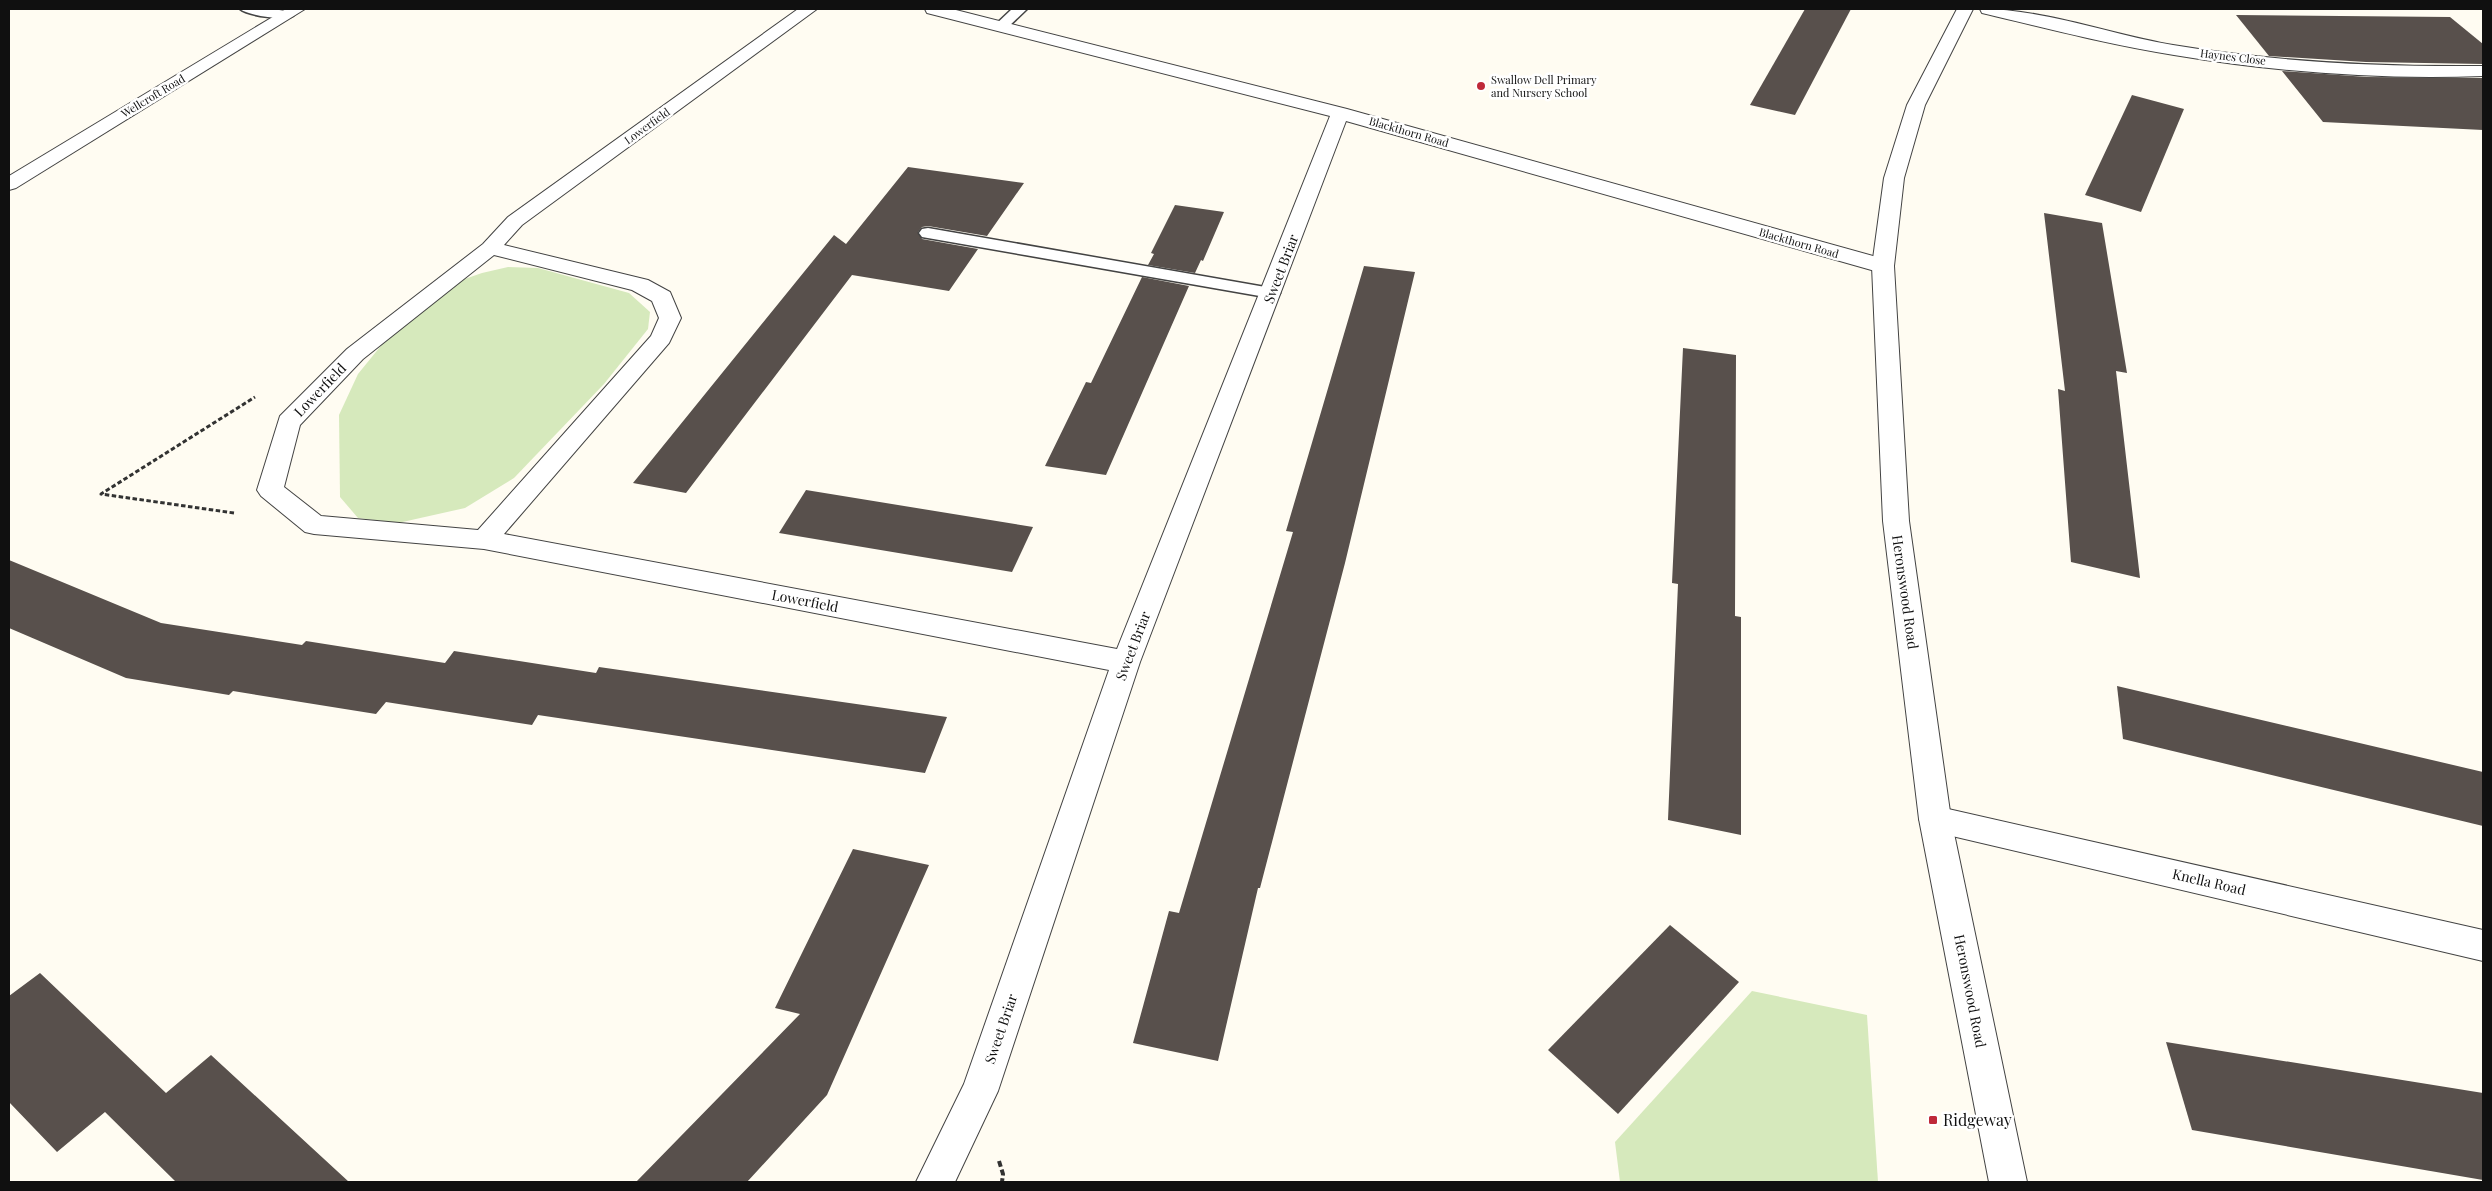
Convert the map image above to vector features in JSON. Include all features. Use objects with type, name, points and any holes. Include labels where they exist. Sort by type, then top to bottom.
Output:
[{"type":"street","name":"Lowerfield","points":[[809,9],[515,221],[490,248],[355,354],[289,422],[270,490],[314,524],[484,540],[1126,662]]},
{"type":"street","name":"Blackthorn Road","points":[[933,9],[1340,113],[1883,266]]},
{"type":"street","name":"Heronswood Road","points":[[1965,9],[1916,105],[1894,178],[1883,266],[1896,522],[1935,819],[2008,1182]]},
{"type":"street","name":"Haynes Close","points":[[1988,9],[2173,50],[2278,63],[2393,72],[2483,71]]},
{"type":"street","name":"Wellcroft Road","points":[[9,184],[292,12]]},
{"type":"street","name":"Sweet Briar","points":[[935,1182],[980,1091],[1126,662],[1340,113]]},
{"type":"street","points":[[484,540],[661,338],[670,318],[662,297],[640,285],[490,248]]},
{"type":"street","name":"Knella Road","points":[[1935,819],[2483,946]]},
{"type":"lane","points":[[247,9],[292,12]]},
{"type":"lane","points":[[1001,26],[1020,9]]},
{"type":"lane","points":[[928,233],[1271,293]]},
{"type":"green space","points":[[508,267],[538,268],[629,293],[650,312],[648,329],[604,384],[514,478],[465,508],[398,523],[358,518],[340,497],[339,415],[358,374],[384,342],[459,281]]},
{"type":"green space","points":[[1752,991],[1867,1015],[1878,1182],[1620,1182],[1615,1142]]},
{"type":"building","points":[[1805,9],[1851,9],[1795,115],[1750,105]]},
{"type":"building","points":[[2236,15],[2450,17],[2483,44],[2483,64],[2366,62],[2269,56]]},
{"type":"building","points":[[2282,71],[2367,77],[2483,78],[2483,130],[2323,122]]},
{"type":"building","points":[[2132,95],[2184,109],[2141,212],[2085,195]]},
{"type":"building","points":[[908,167],[1024,183],[987,236],[928,226],[922,227],[918,232],[922,239],[978,249],[949,291],[852,275],[686,493],[633,483],[834,235],[846,244]]},
{"type":"building","points":[[1175,205],[1224,212],[1203,261],[1201,260],[1195,273],[1148,265],[1154,254],[1151,253]]},
{"type":"building","points":[[2044,213],[2102,223],[2127,373],[2116,371],[2140,578],[2071,562],[2058,389],[2065,391]]},
{"type":"building","points":[[1364,266],[1415,272],[1345,563],[1260,888],[1258,888],[1218,1061],[1133,1043],[1169,911],[1179,913],[1293,532],[1286,531]]},
{"type":"building","points":[[1142,277],[1189,286],[1106,475],[1045,466],[1086,382],[1091,383]]},
{"type":"building","points":[[1683,348],[1736,355],[1735,616],[1741,617],[1741,835],[1668,820],[1678,584],[1672,583]]},
{"type":"building","points":[[806,490],[1033,527],[1012,572],[779,533]]},
{"type":"building","points":[[9,560],[161,623],[302,645],[306,641],[445,663],[454,651],[596,673],[599,667],[947,717],[925,773],[538,715],[532,725],[386,702],[376,714],[233,691],[229,695],[126,678],[9,628]]},
{"type":"building","points":[[2117,686],[2483,772],[2483,826],[2123,739]]},
{"type":"building","points":[[853,849],[929,865],[827,1095],[747,1182],[636,1182],[800,1014],[775,1008]]},
{"type":"building","points":[[1670,925],[1739,982],[1618,1114],[1548,1050]]},
{"type":"building","points":[[40,973],[166,1093],[211,1055],[349,1182],[176,1182],[105,1112],[57,1152],[9,1102],[9,996]]},
{"type":"building","points":[[2166,1042],[2483,1093],[2483,1180],[2192,1130]]},
{"type":"place","name":"Swallow Dell Primary and Nursery School","points":[[1481,86]]},
{"type":"place","name":"Ridgeway","points":[[1933,1120]]}]
